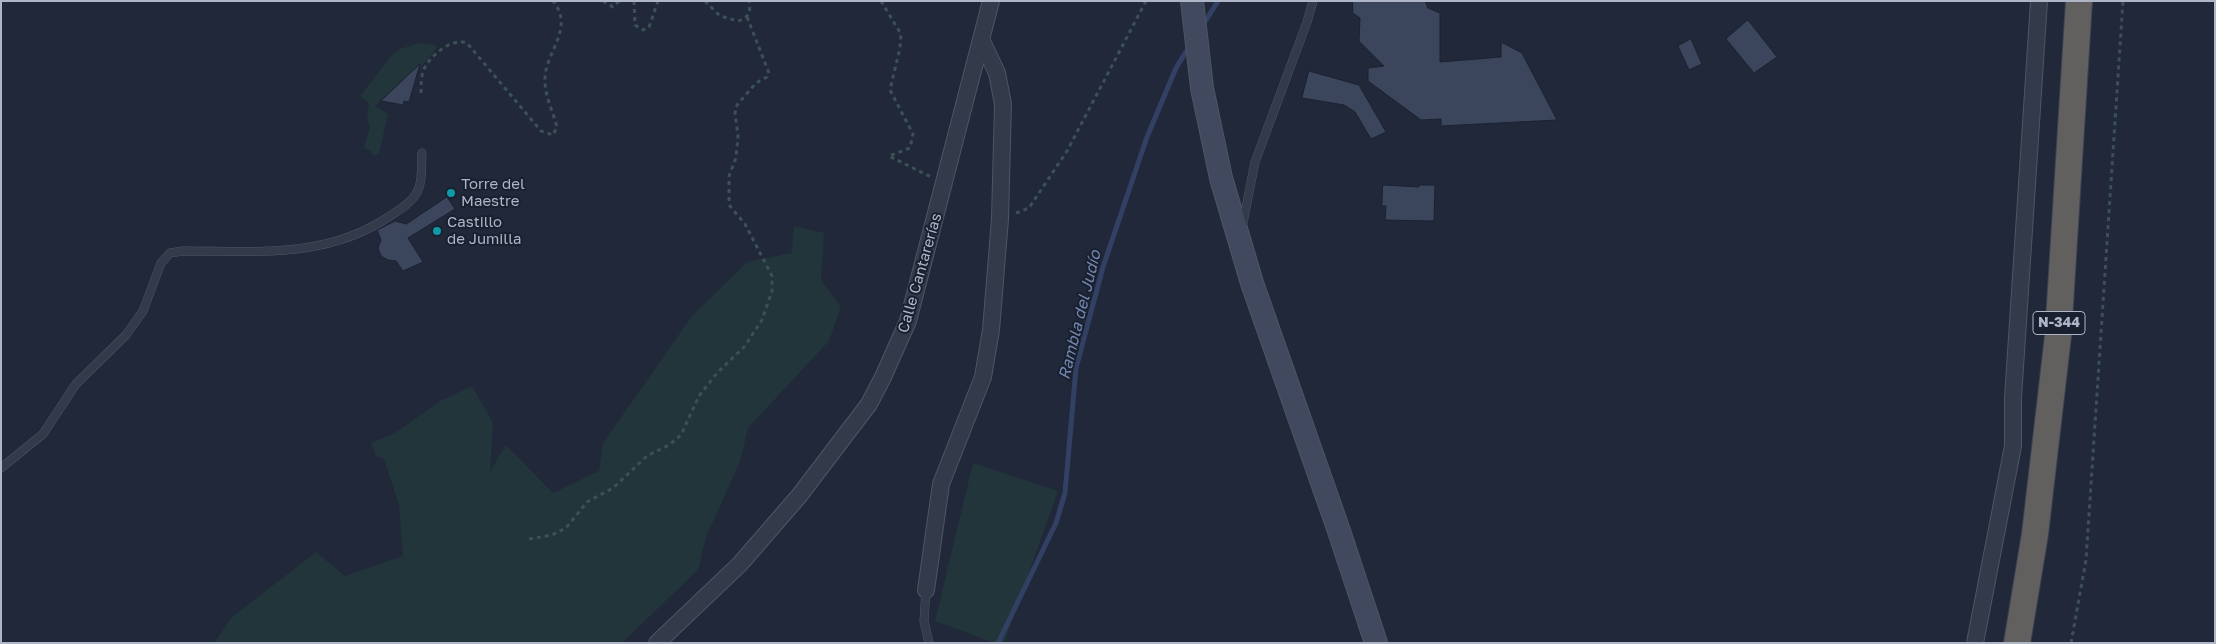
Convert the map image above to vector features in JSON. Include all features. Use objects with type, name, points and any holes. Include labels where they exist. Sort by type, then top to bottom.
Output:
[{"type":"highway","name":"N-344","points":[[2017,643],[2037,525],[2058,336],[2079,1]]},
{"type":"main road","points":[[1192,1],[1206,114],[1221,178],[1242,250],[1376,643]]},
{"type":"street","name":"Calle Cantarerías","points":[[657,643],[728,576],[764,538],[800,496],[869,404],[908,321],[990,1]]},
{"type":"street","points":[[1975,643],[2013,446],[2013,398],[2039,1]]},
{"type":"street","points":[[926,590],[941,484],[983,377],[991,330],[1000,219],[1003,104],[996,73],[981,38]]},
{"type":"lane","points":[[1242,250],[1243,218],[1250,179],[1313,1]]},
{"type":"lane","points":[[1,468],[43,434],[76,384],[126,336],[143,311],[161,263],[170,253],[183,251],[294,249],[352,237],[369,230],[408,204],[416,194],[420,181],[422,153]]},
{"type":"lane","points":[[926,590],[924,621],[929,643]]},
{"type":"path","points":[[421,93],[422,77],[429,62],[452,42],[462,41],[467,43],[541,132],[553,134],[557,127],[544,80],[547,65],[561,32],[560,14],[553,1]]},
{"type":"path","points":[[603,1],[613,7],[619,1]]},
{"type":"path","points":[[634,1],[635,25],[643,30],[648,27],[658,1]]},
{"type":"path","points":[[705,1],[714,11],[728,19],[738,21],[748,16]]},
{"type":"path","points":[[529,539],[552,535],[566,528],[588,502],[613,488],[647,456],[669,445],[681,435],[699,396],[716,373],[744,347],[762,320],[772,291],[772,276],[756,242],[729,202],[730,171],[736,158],[738,136],[735,113],[737,106],[756,83],[767,77],[769,73],[748,16],[748,1]]},
{"type":"path","points":[[881,1],[901,34],[900,48],[890,90],[914,134],[910,148],[890,156],[944,184]]},
{"type":"path","points":[[1000,219],[1029,208],[1067,151],[1146,1]]},
{"type":"path","points":[[2071,643],[2086,560],[2123,1]]},
{"type":"shaded area","points":[[420,43],[436,45],[437,48],[421,67],[419,65],[375,106],[388,114],[379,154],[374,156],[370,150],[364,148],[370,127],[367,120],[369,103],[360,96],[391,56],[400,49]]},
{"type":"shaded area","points":[[794,226],[824,233],[821,280],[841,307],[829,341],[748,428],[740,462],[706,537],[698,570],[622,643],[214,643],[232,617],[316,552],[345,576],[403,556],[399,505],[384,459],[376,456],[371,443],[395,433],[440,401],[472,386],[493,423],[490,472],[506,445],[553,493],[599,471],[603,443],[692,316],[747,262],[792,253]]},
{"type":"shaded area","points":[[973,463],[1058,491],[1004,643],[995,643],[935,621]]},
{"type":"building","points":[[1353,1],[1425,1],[1428,8],[1440,13],[1440,62],[1501,57],[1501,42],[1522,53],[1557,120],[1441,126],[1441,119],[1421,120],[1368,81],[1368,68],[1384,66],[1359,41],[1360,18],[1353,13]]},
{"type":"building","points":[[1748,20],[1777,57],[1754,73],[1726,39]]},
{"type":"building","points":[[1691,39],[1702,64],[1689,70],[1678,46]]},
{"type":"building","points":[[420,64],[409,102],[404,101],[403,105],[381,101]]},
{"type":"building","points":[[1309,71],[1359,85],[1386,132],[1371,139],[1355,112],[1344,105],[1302,98]]},
{"type":"building","points":[[1383,185],[1419,187],[1419,185],[1435,185],[1434,221],[1385,220],[1386,206],[1382,206]]},
{"type":"building","points":[[447,197],[455,209],[408,238],[423,262],[403,271],[396,261],[388,260],[381,256],[378,248],[381,240],[377,230],[395,221],[406,224]]},
{"type":"waterway","name":"Rambla del Judío","points":[[1203,25],[1218,1]]},
{"type":"waterway","name":"Rambla del Judío","points":[[998,643],[1056,523],[1065,493],[1076,368],[1103,267],[1147,137],[1176,68],[1189,47]]},
{"type":"place","name":"Torre del Maestre","points":[[451,193]]},
{"type":"place","name":"Castillo de Jumilla","points":[[437,231]]}]
